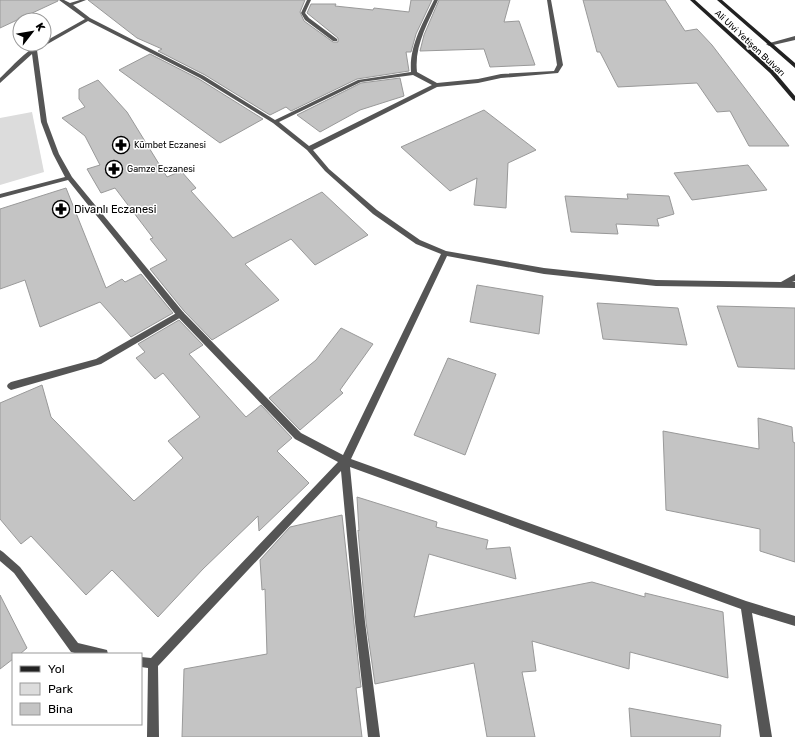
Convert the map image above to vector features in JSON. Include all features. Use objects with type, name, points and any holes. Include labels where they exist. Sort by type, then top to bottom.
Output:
[{"type":"main road","name":"Ali Ulvi Yetişen Bulvarı","points":[[692,0],[772,72],[795,99]]},
{"type":"main road","points":[[718,0],[795,66]]},
{"type":"street","points":[[61,0],[88,18],[202,77],[245,102],[275,122],[309,149],[327,170],[375,212],[418,242],[445,253],[544,271],[656,283],[795,285]]},
{"type":"street","points":[[70,5],[84,0]]},
{"type":"street","points":[[309,0],[303,13],[306,19],[335,40]]},
{"type":"street","points":[[414,73],[412,67],[417,46],[436,0]]},
{"type":"street","points":[[309,149],[436,85],[478,81],[501,76],[533,75],[556,72],[560,65],[549,0]]},
{"type":"street","points":[[52,39],[88,18]]},
{"type":"street","points":[[769,44],[795,38]]},
{"type":"street","points":[[0,81],[32,52]]},
{"type":"street","points":[[34,52],[44,122],[56,154],[69,178],[180,314],[298,436],[345,461],[746,606],[795,621]]},
{"type":"street","points":[[275,122],[360,81],[414,73],[436,85]]},
{"type":"street","points":[[0,196],[69,178]]},
{"type":"street","points":[[153,737],[153,664],[345,461],[445,253]]},
{"type":"street","points":[[782,286],[795,277]]},
{"type":"street","points":[[11,386],[98,362],[180,314]]},
{"type":"street","points":[[345,461],[360,622],[374,737]]},
{"type":"street","points":[[0,555],[16,570],[75,648],[98,653]]},
{"type":"street","points":[[746,606],[766,737]]},
{"type":"street","points":[[142,662],[153,664]]},
{"type":"green space","points":[[32,112],[44,172],[0,185],[0,118]]},
{"type":"building","points":[[0,0],[58,0],[34,12],[12,12],[12,22],[0,28]]},
{"type":"building","points":[[88,0],[305,0],[300,12],[304,21],[333,42],[338,42],[338,38],[307,13],[311,4],[336,4],[335,6],[409,12],[411,0],[432,0],[416,34],[411,52],[406,52],[409,71],[357,79],[291,111],[286,107],[270,115],[205,75],[158,51],[162,49],[137,38]]},
{"type":"building","points":[[439,0],[510,0],[504,22],[519,21],[535,65],[490,67],[484,49],[420,51],[424,35]]},
{"type":"building","points":[[583,0],[665,0],[685,31],[697,29],[712,45],[789,146],[749,146],[730,111],[717,112],[697,83],[618,87],[600,52],[597,52]]},
{"type":"building","points":[[150,54],[199,79],[263,119],[220,143],[119,70]]},
{"type":"building","points":[[400,78],[404,96],[360,110],[320,132],[297,115],[361,83]]},
{"type":"building","points":[[98,80],[127,112],[167,177],[181,171],[196,188],[191,191],[233,238],[322,192],[368,235],[315,265],[291,239],[245,264],[279,300],[212,340],[184,311],[150,269],[167,260],[150,239],[153,238],[115,188],[101,193],[87,169],[100,165],[85,136],[62,118],[85,107],[79,99],[79,89]]},
{"type":"building","points":[[484,110],[536,150],[508,163],[506,208],[474,205],[477,178],[450,191],[401,147]]},
{"type":"building","points":[[748,165],[767,190],[692,200],[674,173]]},
{"type":"building","points":[[66,188],[106,288],[122,279],[125,282],[141,274],[173,313],[131,337],[100,302],[40,327],[25,280],[0,289],[0,209]]},
{"type":"building","points":[[627,194],[669,196],[674,214],[657,219],[659,226],[616,224],[618,234],[571,232],[565,196],[628,199]]},
{"type":"building","points":[[477,285],[543,296],[539,334],[470,322]]},
{"type":"building","points":[[597,303],[678,308],[687,345],[603,339]]},
{"type":"building","points":[[717,306],[795,308],[795,369],[738,367]]},
{"type":"building","points":[[179,320],[203,345],[189,354],[246,417],[261,405],[292,438],[277,451],[309,483],[259,531],[258,516],[203,569],[158,617],[112,570],[86,595],[31,536],[21,544],[0,519],[0,403],[42,385],[51,417],[134,501],[183,458],[168,441],[200,417],[163,373],[155,379],[136,358],[145,352],[138,344]]},
{"type":"building","points":[[341,328],[373,344],[340,390],[343,393],[300,430],[269,398],[316,360]]},
{"type":"building","points":[[448,358],[496,374],[465,455],[414,435]]},
{"type":"building","points":[[758,418],[792,427],[793,442],[795,443],[795,562],[760,551],[760,529],[666,510],[663,431],[759,449]]},
{"type":"building","points":[[357,497],[437,522],[436,527],[488,540],[486,549],[510,547],[516,579],[429,554],[414,617],[592,582],[645,597],[645,593],[723,612],[728,678],[630,652],[629,669],[532,641],[536,671],[522,672],[535,737],[487,737],[474,663],[375,684],[366,622],[358,530],[359,531]]},
{"type":"building","points":[[342,515],[361,687],[356,688],[362,737],[182,737],[184,669],[267,654],[265,589],[262,590],[260,560],[290,527]]},
{"type":"building","points":[[0,595],[27,648],[21,653],[12,653],[12,660],[0,669]]},
{"type":"building","points":[[629,708],[721,725],[720,737],[631,737]]},
{"type":"place","name":"Kümbet Eczanesi","points":[[121,145]]},
{"type":"place","name":"Gamze Eczanesi","points":[[114,169]]},
{"type":"place","name":"Divanlı Eczanesi","points":[[61,209]]}]
